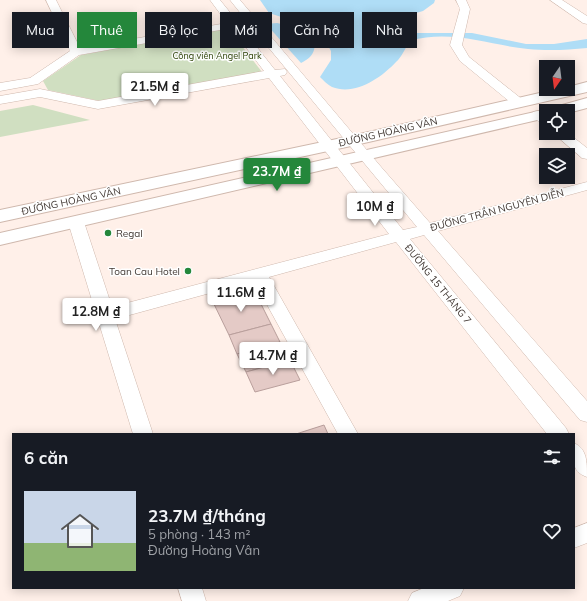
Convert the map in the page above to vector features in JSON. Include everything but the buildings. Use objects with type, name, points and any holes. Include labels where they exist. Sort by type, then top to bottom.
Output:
[{"type":"street","points":[[51,0],[76,52]]},
{"type":"street","name":"ĐƯỜNG 15 THÁNG 7","points":[[215,0],[224,12]]},
{"type":"street","points":[[235,0],[245,12]]},
{"type":"street","points":[[461,0],[465,9],[456,45],[464,59],[519,103]]},
{"type":"street","points":[[555,0],[587,21]]},
{"type":"street","points":[[0,87],[34,81],[76,52],[220,26]]},
{"type":"street","points":[[272,46],[351,141],[587,414]]},
{"type":"street","name":"ĐƯỜNG 15 THÁNG 7","points":[[253,48],[340,162],[558,433]]},
{"type":"street","points":[[0,100],[40,93],[98,105],[292,70]]},
{"type":"street","points":[[34,81],[40,93]]},
{"type":"street","name":"ĐƯỜNG HOÀNG VÂN","points":[[0,216],[351,141],[587,87]]},
{"type":"street","name":"ĐƯỜNG HOÀNG VÂN","points":[[575,107],[587,103]]},
{"type":"street","name":"ĐƯỜNG HOÀNG VÂN","points":[[0,239],[539,117]]},
{"type":"street","points":[[569,140],[587,155]]},
{"type":"street","name":"ĐƯỜNG TRẦN NGUYÊN DIỄN","points":[[106,315],[587,186]]},
{"type":"street","points":[[76,222],[143,433]]},
{"type":"street","points":[[259,274],[347,433]]},
{"type":"street","points":[[575,453],[587,468]]},
{"type":"street","points":[[575,538],[587,533]]},
{"type":"street","points":[[190,589],[194,601]]},
{"type":"green space","name":"Công viên Angel Park","points":[[220,29],[220,48],[243,48],[262,72],[100,101],[48,90],[43,81],[81,55],[119,48],[137,48],[137,45],[145,43],[145,48],[212,48],[212,31]]},
{"type":"green space","points":[[33,105],[90,120],[0,137],[0,111]]},
{"type":"water","points":[[260,0],[435,0],[434,3],[423,11],[417,13],[362,12],[362,48],[406,48],[398,60],[383,74],[367,84],[350,89],[332,87],[320,77],[331,60],[331,51],[329,48],[354,48],[354,12],[280,12],[280,17],[272,14],[272,12],[268,12]]},
{"type":"water","points":[[272,23],[280,24],[280,40],[272,31]]},
{"type":"water","points":[[417,33],[472,33],[526,44],[554,44],[587,39],[587,48],[535,50],[455,37],[417,40]]},
{"type":"water","points":[[288,48],[314,48],[313,54],[301,63]]},
{"type":"place","name":"Regal","points":[[108,233]]},
{"type":"place","name":"Toan Cau Hotel","points":[[188,271]]}]
